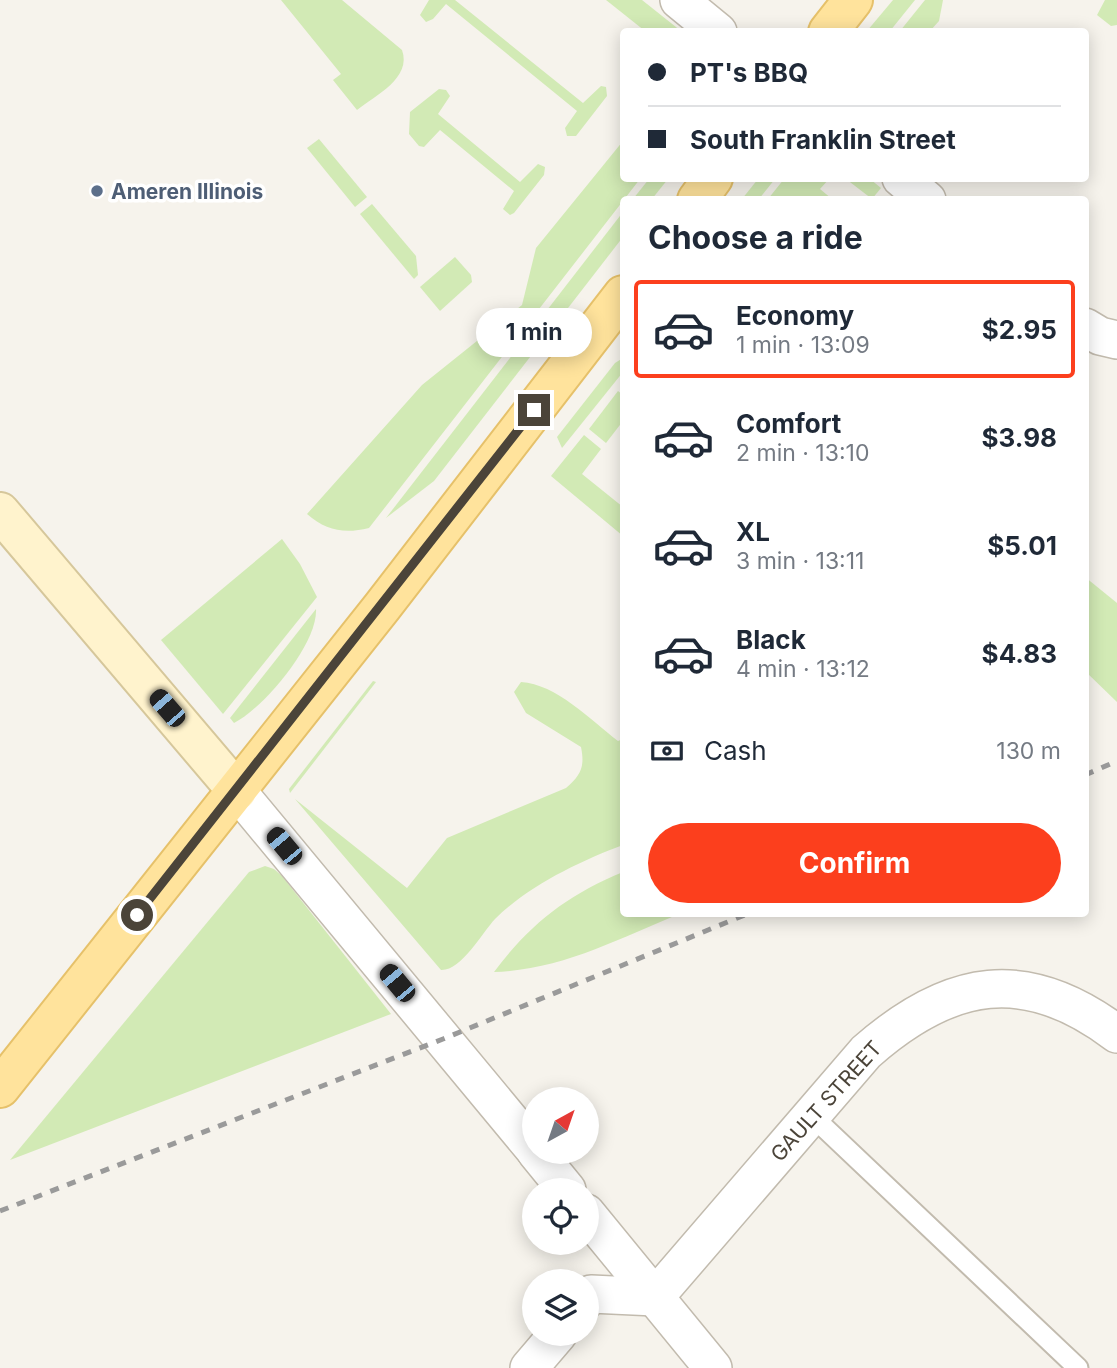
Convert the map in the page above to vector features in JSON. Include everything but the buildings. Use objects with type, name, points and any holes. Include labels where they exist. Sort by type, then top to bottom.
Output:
[{"type":"main road","points":[[831,28],[853,0]]},
{"type":"main road","points":[[0,1088],[237,791],[620,299]]},
{"type":"street","points":[[679,0],[713,28]]},
{"type":"street","points":[[906,182],[922,196]]},
{"type":"street","points":[[1089,329],[1100,336],[1117,340]]},
{"type":"street","points":[[0,512],[237,791],[522,1134]]},
{"type":"street","name":"GAULT STREET","points":[[655,1297],[866,1052],[892,1028],[923,1009],[967,993],[1011,987],[1056,997],[1092,1015],[1117,1034]]},
{"type":"street","points":[[546,1164],[557,1178]]},
{"type":"street","points":[[599,1229],[655,1297],[704,1365]]},
{"type":"street","points":[[599,1294],[655,1297]]},
{"type":"street","points":[[529,1368],[548,1346]]},
{"type":"lane","points":[[811,1115],[1078,1368]]},
{"type":"green space","points":[[281,0],[342,0],[402,50],[402,69],[390,85],[357,110],[333,80],[341,74]]},
{"type":"green space","points":[[429,0],[455,0],[583,103],[601,86],[606,87],[607,96],[576,136],[567,136],[565,128],[577,111],[446,4],[433,19],[426,22],[420,15]]},
{"type":"green space","points":[[606,0],[642,0],[677,28],[641,28]]},
{"type":"green space","points":[[893,0],[915,0],[892,28],[870,28]]},
{"type":"green space","points":[[925,0],[943,0],[939,21],[933,28],[902,28]]},
{"type":"green space","points":[[1105,0],[1117,0],[1117,25],[1111,26],[1097,15]]},
{"type":"green space","points":[[439,89],[446,90],[450,96],[438,114],[520,182],[538,164],[545,167],[544,175],[514,213],[510,215],[503,209],[514,191],[440,130],[424,147],[419,146],[409,134],[410,112]]},
{"type":"green space","points":[[319,139],[367,197],[355,207],[307,148]]},
{"type":"green space","points":[[620,145],[620,182],[638,182],[627,196],[620,196],[620,205],[369,528],[336,530],[314,520],[307,514],[422,385],[522,305],[536,248]]},
{"type":"green space","points":[[647,182],[666,182],[654,196],[635,196]]},
{"type":"green space","points":[[756,182],[773,182],[761,196],[744,196]]},
{"type":"green space","points":[[782,182],[826,182],[820,189],[828,196],[770,196]]},
{"type":"green space","points":[[850,182],[874,182],[881,188],[874,196],[868,196]]},
{"type":"green space","points":[[372,204],[416,256],[418,275],[414,279],[360,214]]},
{"type":"green space","points":[[620,216],[620,241],[434,481],[386,518]]},
{"type":"green space","points":[[455,257],[471,275],[472,282],[440,311],[420,287]]},
{"type":"green space","points":[[620,360],[620,376],[562,448],[557,437]]},
{"type":"green space","points":[[618,391],[620,393],[620,425],[606,443],[589,429]]},
{"type":"green space","points":[[584,435],[601,449],[582,474],[620,505],[620,534],[551,476]]},
{"type":"green space","points":[[282,539],[300,564],[317,597],[223,714],[161,640]]},
{"type":"green space","points":[[1089,580],[1117,603],[1117,702],[1089,675]]},
{"type":"green space","points":[[316,609],[308,639],[287,673],[260,704],[234,723],[230,718]]},
{"type":"green space","points":[[373,681],[376,682],[290,793],[289,789]]},
{"type":"green space","points":[[521,682],[547,689],[620,740],[620,846],[572,867],[523,896],[495,919],[463,958],[449,969],[441,970],[295,799],[407,888],[447,838],[566,788],[578,775],[582,765],[581,747],[526,713],[514,692]]},
{"type":"green space","points":[[265,866],[282,876],[391,1014],[10,1160],[249,872]]},
{"type":"green space","points":[[620,873],[620,917],[672,917],[589,952],[543,966],[494,972],[536,925],[567,901]]},
{"type":"railway","points":[[1089,773],[1117,761]]},
{"type":"railway","points":[[0,1211],[443,1039],[740,917]]},
{"type":"place","name":"Ameren Illinois","points":[[97,191]]},
{"type":"route","points":[[137,915],[382,607],[534,410]]}]
